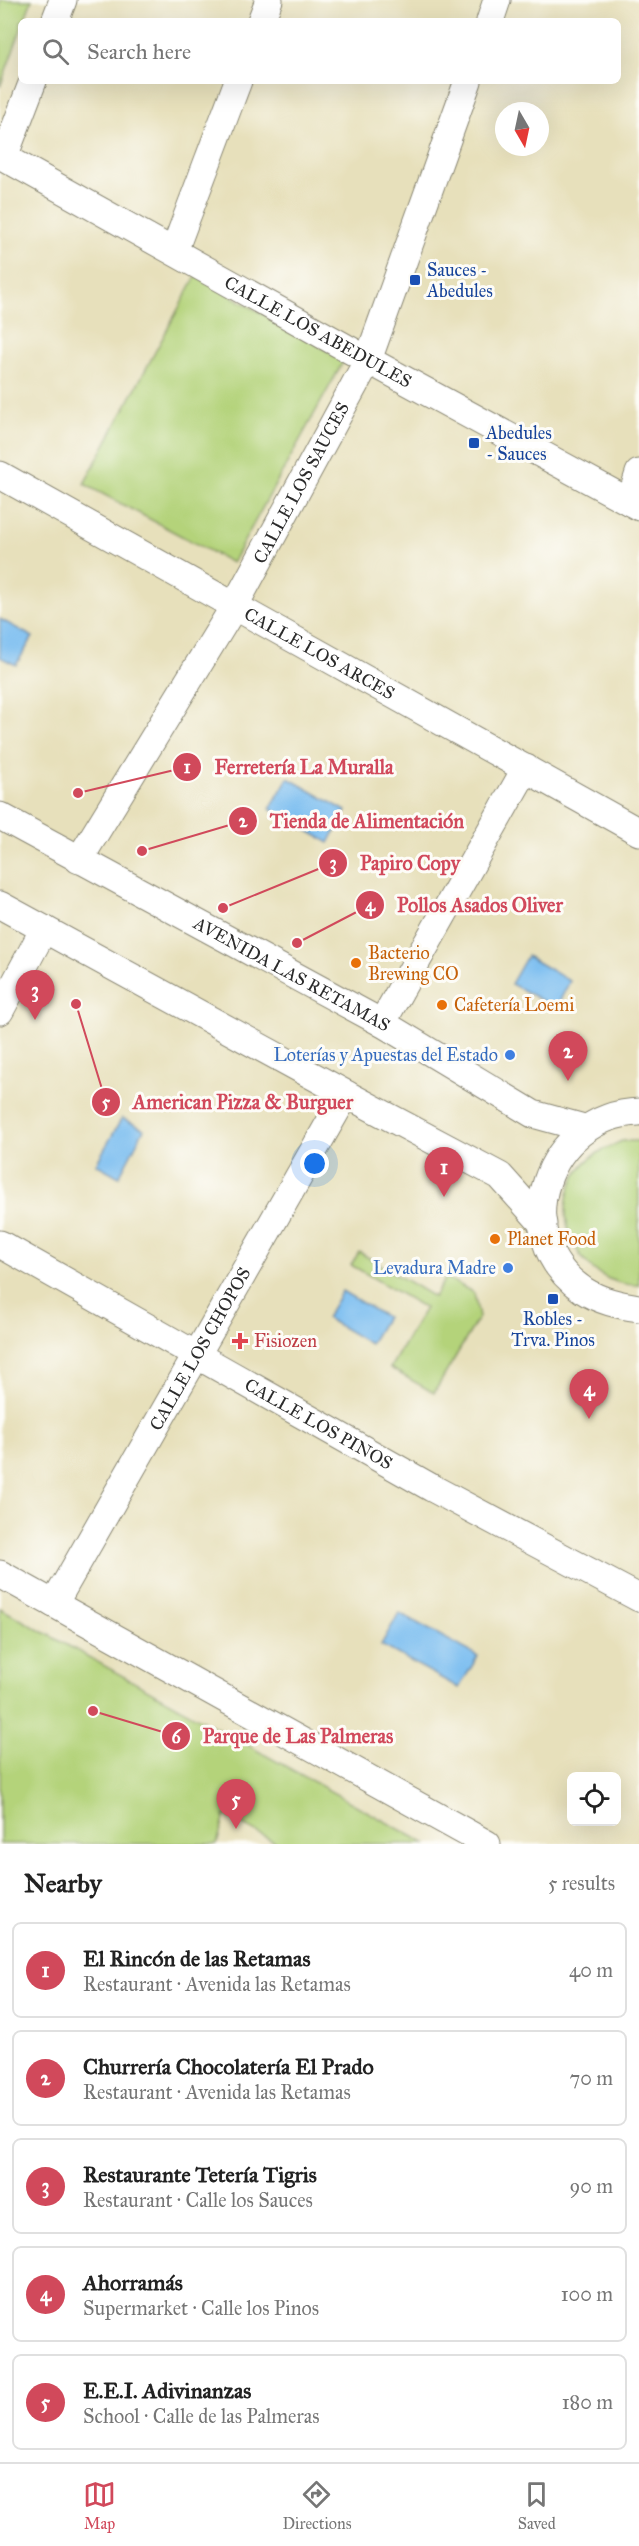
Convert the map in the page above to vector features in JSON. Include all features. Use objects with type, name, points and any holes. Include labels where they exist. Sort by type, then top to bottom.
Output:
[{"type":"street","points":[[57,18],[63,0]]},
{"type":"street","points":[[262,18],[269,0]]},
{"type":"street","points":[[491,18],[497,0]]},
{"type":"street","points":[[2,156],[32,84]]},
{"type":"street","points":[[174,250],[237,84]]},
{"type":"street","name":"CALLE LOS SAUCES","points":[[79,860],[235,605],[368,360],[467,84]]},
{"type":"street","name":"CALLE LOS ABEDULES","points":[[2,156],[634,505]]},
{"type":"street","points":[[634,505],[639,473]]},
{"type":"street","name":"CALLE LOS ARCES","points":[[0,475],[639,832]]},
{"type":"street","points":[[382,1023],[526,768]]},
{"type":"street","name":"AVENIDA LAS RETAMAS","points":[[0,816],[382,1023],[533,1114],[584,1128]]},
{"type":"street","points":[[0,905],[500,1176],[543,1224]]},
{"type":"street","points":[[0,1011],[44,929]]},
{"type":"street","name":"CALLE LOS CHOPOS","points":[[54,1604],[346,1094]]},
{"type":"street","points":[[639,1112],[609,1116],[584,1128],[564,1147],[550,1170],[542,1197],[543,1224],[552,1254],[570,1279],[584,1290],[610,1303],[639,1308]]},
{"type":"street","name":"CALLE LOS PINOS","points":[[0,1244],[432,1488],[639,1598]]},
{"type":"street","points":[[0,1574],[487,1844]]},
{"type":"green space","points":[[0,0],[32,0],[25,18],[18,18],[18,37],[0,87]]},
{"type":"green space","points":[[196,276],[344,360],[232,563],[84,484]]},
{"type":"green space","points":[[622,1141],[639,1141],[639,1285],[618,1282],[600,1274],[585,1261],[574,1245],[568,1226],[566,1207],[570,1187],[580,1169],[594,1155]]},
{"type":"green space","points":[[359,1252],[434,1297],[446,1277],[474,1293],[479,1317],[434,1393],[390,1368],[425,1308],[351,1265]]},
{"type":"green space","points":[[0,1608],[426,1844],[278,1844],[225,1815],[217,1844],[0,1844]]},
{"type":"water","points":[[0,619],[33,637],[16,665],[0,657]]},
{"type":"water","points":[[288,778],[346,811],[329,843],[270,809]]},
{"type":"water","points":[[527,956],[570,981],[556,1008],[511,984]]},
{"type":"water","points":[[122,1118],[144,1129],[119,1177],[96,1164]]},
{"type":"water","points":[[342,1291],[386,1317],[370,1344],[326,1318]]},
{"type":"water","points":[[399,1613],[478,1656],[459,1688],[381,1645]]},
{"type":"place","name":"Sauces - Abedules","points":[[415,280]]},
{"type":"place","name":"Abedules - Sauces","points":[[474,443]]},
{"type":"place","name":"Ferretería La Muralla","points":[[78,793]]},
{"type":"place","name":"Tienda de Alimentación","points":[[142,851]]},
{"type":"place","name":"Papiro Copy","points":[[223,908]]},
{"type":"place","name":"Pollos Asados Oliver","points":[[297,943]]},
{"type":"place","name":"Bacterio Brewing CO","points":[[356,963]]},
{"type":"place","name":"American Pizza & Burguer","points":[[76,1004]]},
{"type":"place","name":"Cafetería Loemi","points":[[442,1005]]},
{"type":"place","name":"Restaurante Tetería Tigris","points":[[35,1020]]},
{"type":"place","name":"Loterías y Apuestas del Estado","points":[[510,1055]]},
{"type":"place","name":"Churrería Chocolatería El Prado","points":[[568,1081]]},
{"type":"place","name":"El Rincón de las Retamas","points":[[444,1197]]},
{"type":"place","name":"Planet Food","points":[[495,1239]]},
{"type":"place","name":"Levadura Madre","points":[[508,1268]]},
{"type":"place","name":"Robles - Trva. Pinos","points":[[553,1299]]},
{"type":"place","name":"Fisiozen","points":[[240,1341]]},
{"type":"place","name":"Ahorramás","points":[[589,1419]]},
{"type":"place","name":"Parque de Las Palmeras","points":[[93,1711]]},
{"type":"place","name":"E.E.I. Adivinanzas","points":[[236,1829]]}]
